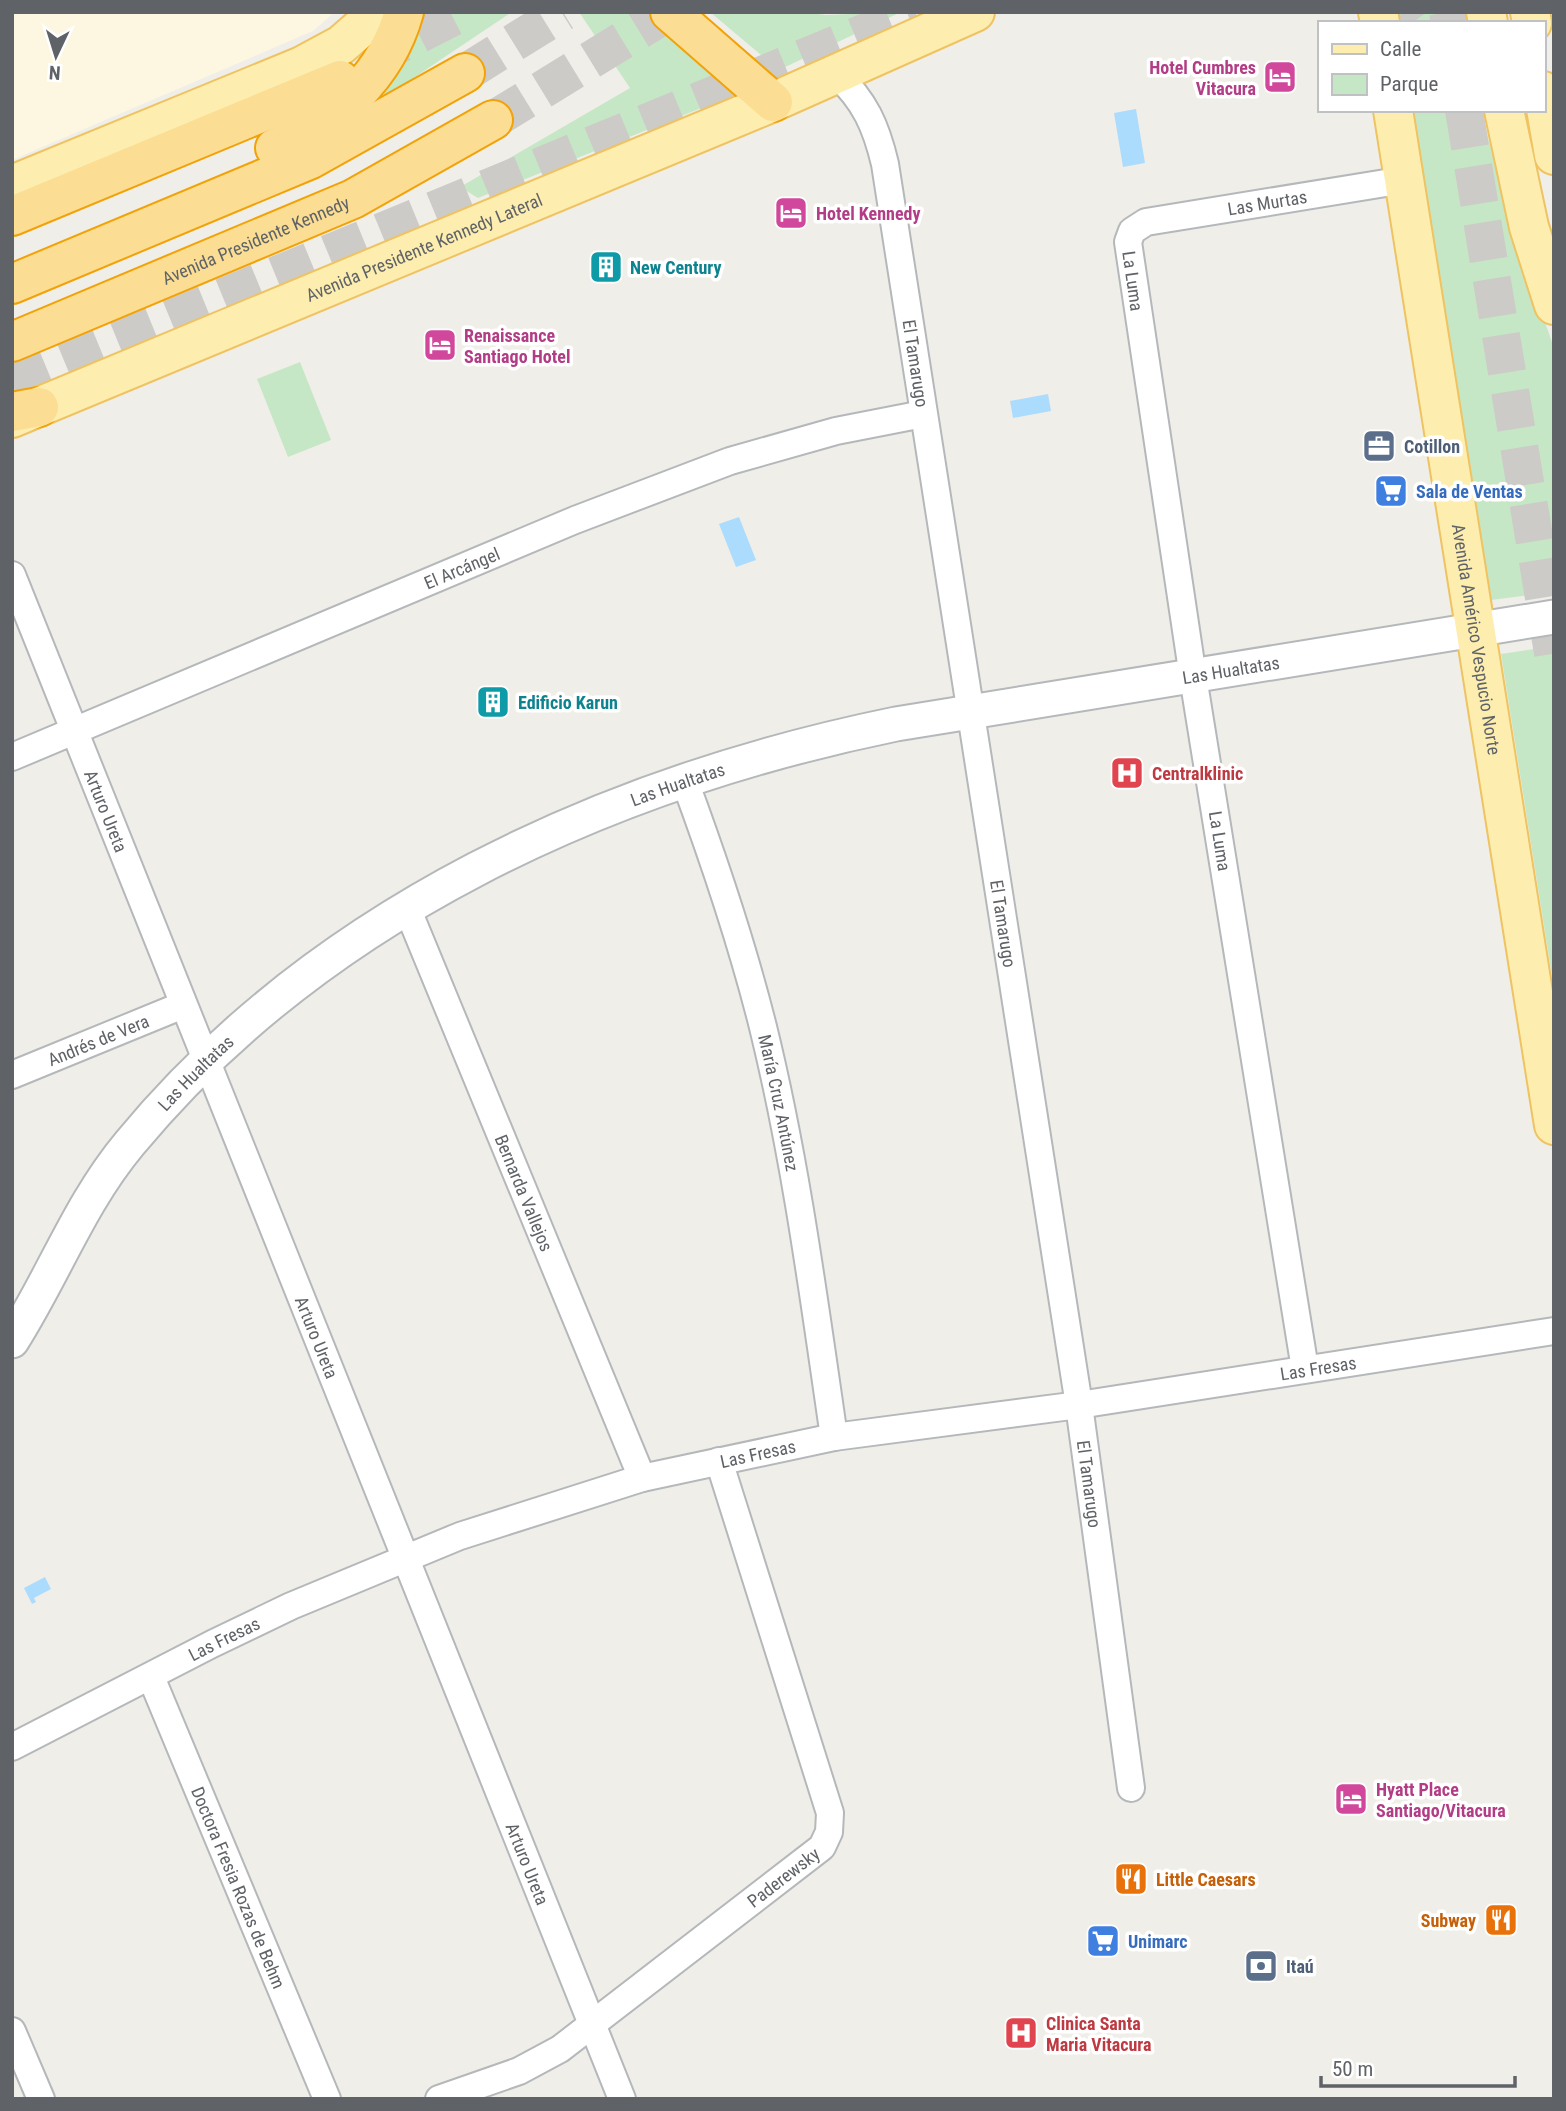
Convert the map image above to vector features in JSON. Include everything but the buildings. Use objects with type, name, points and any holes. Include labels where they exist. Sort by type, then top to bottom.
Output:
[{"type":"highway","points":[[12,258],[293,140],[341,108],[374,74],[395,40],[404,12]]},
{"type":"highway","points":[[670,12],[773,102]]},
{"type":"highway","points":[[12,284],[311,159],[465,73]]},
{"type":"highway","points":[[12,216],[340,80]]},
{"type":"highway","name":"Avenida Presidente Kennedy","points":[[12,342],[353,199],[492,120]]},
{"type":"main road","points":[[12,185],[312,62],[341,45],[379,12]]},
{"type":"main road","name":"Avenida Presidente Kennedy Lateral","points":[[836,74],[920,12]]},
{"type":"main road","name":"Avenida Presidente Kennedy Lateral","points":[[21,412],[773,102],[975,12]]},
{"type":"main road","points":[[1545,103],[1554,155]]},
{"type":"main road","name":"Avenida Américo Vespucio Norte","points":[[1393,112],[1554,1125]]},
{"type":"main road","points":[[1504,112],[1530,227],[1554,305]]},
{"type":"street","name":"El Tamarugo","points":[[836,74],[858,95],[872,118],[879,137],[1079,1405],[1131,1788]]},
{"type":"street","name":"Las Murtas","points":[[1132,231],[1146,222],[1404,180]]},
{"type":"street","name":"La Luma","points":[[1132,231],[1128,248],[1193,677],[1306,1368]]},
{"type":"street","name":"El Arcángel","points":[[12,757],[575,520],[730,461],[836,431],[923,414]]},
{"type":"street","name":"Arturo Ureta","points":[[12,575],[622,2099]]},
{"type":"street","name":"Las Hualtatas","points":[[12,1341],[82,1209],[129,1143],[205,1060],[294,985],[407,908],[534,840],[684,779],[824,739],[1554,617]]},
{"type":"street","name":"María Cruz Antúnez","points":[[684,779],[746,966],[766,1040],[798,1207],[834,1437]]},
{"type":"street","name":"Bernarda Vallejos","points":[[407,908],[642,1478]]},
{"type":"street","name":"Andrés de Vera","points":[[12,1075],[183,1004]]},
{"type":"street","name":"Las Fresas","points":[[12,1747],[212,1643],[405,1558],[460,1536],[642,1478],[834,1437],[1079,1405],[1554,1331]]},
{"type":"street","name":"Paderewsky","points":[[439,2099],[519,2071],[560,2049],[822,1847],[829,1832],[830,1812],[719,1461]]},
{"type":"street","name":"Doctora Fresia Rozas de Behm","points":[[151,1677],[235,1872],[327,2099]]},
{"type":"street","points":[[12,2031],[41,2099]]},
{"type":"shaded area","points":[[12,12],[335,12],[313,31],[12,160]]},
{"type":"green space","points":[[417,12],[512,12],[382,99]]},
{"type":"green space","points":[[579,12],[655,12],[746,90],[478,198],[460,187],[630,88]]},
{"type":"green space","points":[[710,12],[801,12],[826,15],[901,12],[779,70]]},
{"type":"green space","points":[[1394,12],[1460,12],[1462,21],[1396,21]]},
{"type":"green space","points":[[1410,112],[1481,112],[1518,245],[1554,348],[1554,592],[1491,600]]},
{"type":"green space","points":[[300,362],[331,440],[288,457],[257,379]]},
{"type":"green space","points":[[1554,646],[1554,989],[1501,654]]},
{"type":"water","points":[[1136,109],[1145,163],[1123,167],[1114,113]]},
{"type":"water","points":[[1048,394],[1051,411],[1013,418],[1010,401]]},
{"type":"water","points":[[739,517],[756,560],[736,567],[719,524]]},
{"type":"water","points":[[45,1577],[51,1589],[34,1598],[36,1602],[32,1604],[24,1588]]},
{"type":"tunnel","points":[[368,60],[463,12]]},
{"type":"tunnel","points":[[465,73],[563,12]]},
{"type":"tunnel","points":[[493,120],[669,12]]},
{"type":"tunnel","points":[[12,384],[915,12]]},
{"type":"tunnel","points":[[1404,12],[1411,21]]},
{"type":"tunnel","points":[[1448,12],[1450,21]]},
{"type":"tunnel","points":[[1464,112],[1554,659]]},
{"type":"place","name":"Hotel Cumbres Vitacura","points":[[1280,77]]},
{"type":"place","name":"Hotel Kennedy","points":[[791,213]]},
{"type":"place","name":"New Century","points":[[606,267]]},
{"type":"place","name":"Renaissance Santiago Hotel","points":[[440,345]]},
{"type":"place","name":"Cotillon","points":[[1379,446]]},
{"type":"place","name":"Sala de Ventas","points":[[1391,491]]},
{"type":"place","name":"Edificio Karun","points":[[493,702]]},
{"type":"place","name":"Centralklinic","points":[[1127,773]]},
{"type":"place","name":"Hyatt Place Santiago/Vitacura","points":[[1351,1799]]},
{"type":"place","name":"Little Caesars","points":[[1131,1879]]},
{"type":"place","name":"Subway","points":[[1501,1920]]},
{"type":"place","name":"Unimarc","points":[[1103,1941]]},
{"type":"place","name":"Itaú","points":[[1261,1966]]},
{"type":"place","name":"Clinica Santa Maria Vitacura","points":[[1021,2033]]}]
